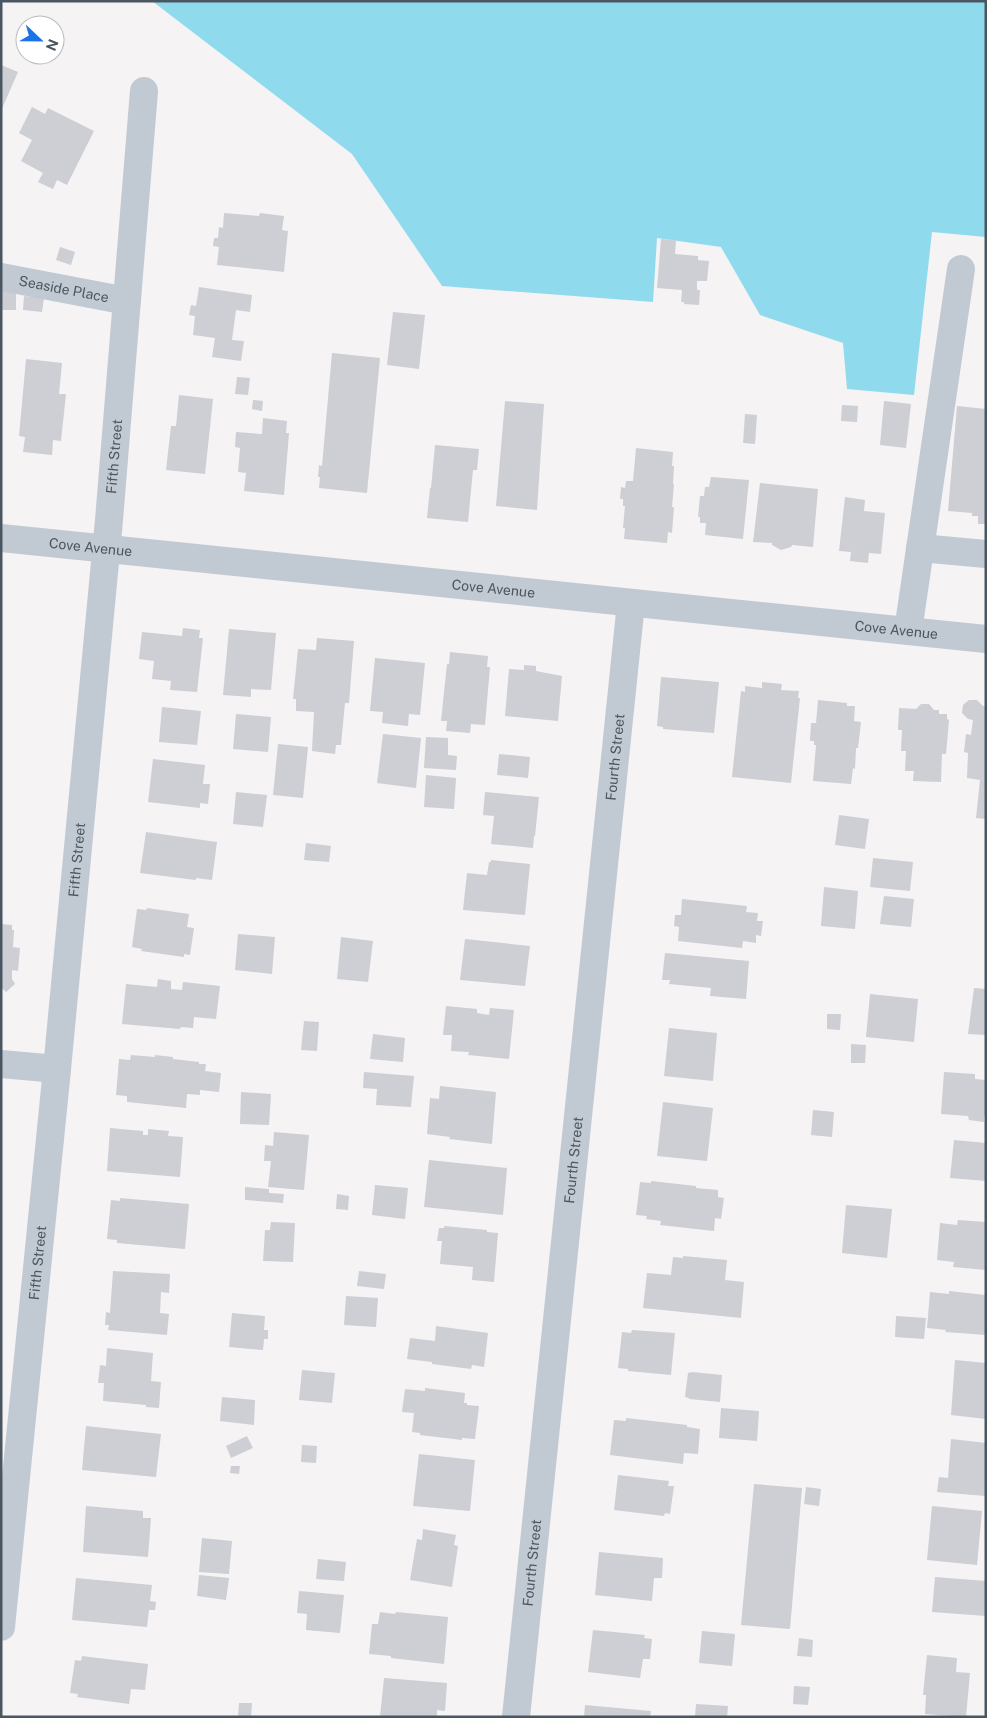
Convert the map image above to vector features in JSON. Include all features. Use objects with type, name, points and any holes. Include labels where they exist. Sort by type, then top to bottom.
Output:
[{"type":"street","name":"Fifth Street","points":[[1,1627],[57,1068],[106,548],[144,91]]},
{"type":"street","points":[[908,631],[960,269]]},
{"type":"street","name":"Seaside Place","points":[[1,277],[127,300]]},
{"type":"street","name":"Cove Avenue","points":[[1,538],[986,639]]},
{"type":"street","points":[[920,548],[986,554]]},
{"type":"street","name":"Fourth Street","points":[[516,1717],[631,603]]},
{"type":"street","points":[[1,1064],[57,1068]]},
{"type":"water","points":[[152,1],[986,1],[986,237],[932,232],[914,395],[847,389],[843,343],[760,315],[721,247],[657,238],[653,302],[442,286],[352,154]]},
{"type":"building","points":[[1,65],[18,72],[1,111]]},
{"type":"building","points":[[32,107],[45,114],[48,108],[94,131],[67,185],[57,180],[53,189],[38,182],[43,173],[21,161],[32,140],[19,133]]},
{"type":"building","points":[[224,213],[259,216],[260,213],[284,216],[282,230],[288,231],[284,272],[217,265],[219,247],[213,246],[214,238],[218,238],[219,227],[223,228]]},
{"type":"building","points":[[661,239],[676,240],[675,254],[698,256],[698,260],[709,261],[707,281],[697,281],[697,290],[700,290],[699,305],[681,302],[682,290],[657,288]]},
{"type":"building","points":[[60,247],[75,252],[71,265],[56,260]]},
{"type":"building","points":[[199,287],[252,295],[250,312],[236,310],[232,340],[244,341],[241,361],[212,357],[215,338],[193,335],[195,316],[189,315],[191,305],[196,306]]},
{"type":"building","points":[[1,289],[16,290],[16,310],[1,310]]},
{"type":"building","points":[[24,296],[44,298],[42,312],[23,310]]},
{"type":"building","points":[[393,312],[425,315],[419,369],[387,365]]},
{"type":"building","points":[[332,353],[380,358],[367,493],[319,488],[319,465],[322,466]]},
{"type":"building","points":[[26,359],[62,363],[59,394],[66,394],[61,441],[53,440],[52,455],[23,452],[25,437],[19,436]]},
{"type":"building","points":[[237,377],[250,378],[248,395],[235,394]]},
{"type":"building","points":[[179,395],[213,399],[205,474],[166,470],[171,426],[176,426]]},
{"type":"building","points":[[253,400],[263,401],[262,411],[252,409]]},
{"type":"building","points":[[505,401],[544,404],[537,510],[496,506]]},
{"type":"building","points":[[884,401],[911,404],[906,448],[880,445]]},
{"type":"building","points":[[842,405],[858,406],[857,422],[841,421]]},
{"type":"building","points":[[957,406],[986,409],[986,524],[978,524],[978,516],[972,516],[972,513],[948,511]]},
{"type":"building","points":[[745,414],[757,415],[755,444],[743,443]]},
{"type":"building","points":[[263,418],[287,421],[286,433],[289,433],[284,495],[244,491],[246,473],[238,472],[240,448],[235,447],[236,432],[262,434]]},
{"type":"building","points":[[435,445],[479,449],[477,470],[473,470],[468,522],[427,518]]},
{"type":"building","points":[[636,448],[673,452],[674,484],[672,507],[674,507],[672,533],[668,532],[667,543],[624,539],[625,506],[623,506],[623,499],[620,499],[621,487],[625,488],[626,481],[633,481]]},
{"type":"building","points":[[711,477],[749,480],[743,539],[705,535],[706,523],[700,523],[700,517],[698,517],[700,496],[704,496],[705,487],[709,487]]},
{"type":"building","points":[[760,483],[818,489],[813,547],[792,545],[781,550],[772,545],[772,543],[753,542]]},
{"type":"building","points":[[845,497],[865,500],[864,511],[885,513],[881,554],[869,553],[868,563],[850,561],[851,552],[839,551]]},
{"type":"building","points":[[183,628],[200,630],[199,638],[203,638],[197,692],[170,690],[171,681],[152,679],[154,661],[139,659],[142,632],[182,636]]},
{"type":"building","points":[[229,629],[276,633],[271,690],[251,689],[251,697],[223,695]]},
{"type":"building","points":[[317,638],[354,641],[349,703],[345,703],[341,745],[336,745],[335,754],[312,751],[314,712],[296,711],[296,699],[293,699],[298,649],[316,650]]},
{"type":"building","points":[[450,652],[488,656],[487,667],[490,667],[485,725],[471,724],[470,733],[446,731],[447,721],[441,721]]},
{"type":"building","points":[[375,658],[425,663],[420,715],[409,714],[408,726],[382,723],[383,712],[370,711]]},
{"type":"building","points":[[524,665],[536,666],[536,671],[562,676],[558,721],[505,716],[509,669],[524,670]]},
{"type":"building","points":[[661,677],[719,682],[714,733],[663,729],[663,727],[657,726]]},
{"type":"building","points":[[762,682],[782,684],[781,690],[799,691],[798,698],[800,698],[791,783],[732,777],[741,691],[745,692],[745,686],[762,688]]},
{"type":"building","points":[[818,700],[847,703],[847,706],[855,706],[854,721],[861,722],[858,748],[856,748],[855,769],[853,768],[851,784],[813,781],[816,745],[814,745],[814,741],[810,741],[811,723],[816,723]]},
{"type":"building","points":[[969,700],[977,700],[983,706],[986,706],[986,819],[976,818],[980,780],[967,778],[968,753],[964,752],[966,734],[971,735],[973,720],[968,719],[962,713],[963,705]]},
{"type":"building","points":[[921,704],[929,704],[934,710],[939,710],[939,714],[947,714],[947,719],[949,720],[946,754],[942,754],[941,782],[913,781],[914,771],[905,771],[906,751],[901,751],[902,730],[898,730],[899,708],[916,709]]},
{"type":"building","points":[[162,707],[201,711],[197,745],[159,742]]},
{"type":"building","points":[[236,714],[271,717],[268,752],[233,749]]},
{"type":"building","points":[[383,734],[421,738],[416,788],[377,783]]},
{"type":"building","points":[[426,737],[448,738],[448,755],[457,756],[456,770],[424,768]]},
{"type":"building","points":[[278,744],[308,747],[303,798],[273,795]]},
{"type":"building","points":[[499,754],[530,757],[528,778],[497,775]]},
{"type":"building","points":[[153,759],[205,765],[203,784],[210,784],[208,804],[200,803],[200,808],[148,802]]},
{"type":"building","points":[[426,775],[456,778],[454,809],[424,807]]},
{"type":"building","points":[[236,792],[267,795],[263,827],[233,824]]},
{"type":"building","points":[[485,792],[539,797],[533,848],[491,844],[494,816],[483,815]]},
{"type":"building","points":[[839,815],[869,819],[865,849],[835,845]]},
{"type":"building","points":[[146,832],[217,842],[212,880],[196,878],[196,880],[140,873]]},
{"type":"building","points":[[306,843],[331,846],[329,862],[304,860]]},
{"type":"building","points":[[873,858],[913,862],[910,891],[870,887]]},
{"type":"building","points":[[491,860],[530,864],[525,915],[463,910],[467,873],[487,875]]},
{"type":"building","points":[[824,887],[858,891],[855,929],[821,926]]},
{"type":"building","points":[[884,896],[914,899],[911,927],[880,924]]},
{"type":"building","points":[[682,899],[747,906],[746,912],[758,913],[757,921],[763,921],[761,936],[756,935],[756,943],[743,941],[742,948],[678,941],[679,927],[674,926],[675,915],[681,915]]},
{"type":"building","points":[[147,908],[189,914],[187,927],[194,928],[190,955],[184,954],[184,957],[141,951],[142,949],[132,947],[137,909],[146,910]]},
{"type":"building","points":[[1,924],[12,925],[12,930],[14,930],[13,947],[20,948],[18,971],[12,970],[12,979],[15,984],[6,992],[1,987]]},
{"type":"building","points":[[238,934],[275,937],[272,974],[235,970]]},
{"type":"building","points":[[341,937],[373,941],[368,982],[337,979]]},
{"type":"building","points":[[465,939],[530,946],[525,986],[460,980]]},
{"type":"building","points":[[665,953],[749,961],[746,999],[710,996],[711,988],[669,984],[670,980],[662,980]]},
{"type":"building","points":[[158,979],[171,981],[171,989],[182,990],[183,982],[220,986],[216,1019],[194,1017],[193,1028],[181,1027],[180,1029],[122,1024],[126,984],[157,987]]},
{"type":"building","points":[[974,988],[986,989],[986,1035],[968,1034]]},
{"type":"building","points":[[870,994],[918,999],[914,1042],[866,1037]]},
{"type":"building","points":[[446,1006],[477,1009],[477,1013],[489,1015],[490,1008],[514,1010],[509,1059],[468,1055],[469,1052],[451,1051],[452,1035],[443,1035]]},
{"type":"building","points":[[827,1014],[841,1014],[840,1030],[827,1029]]},
{"type":"building","points":[[304,1021],[319,1022],[317,1051],[301,1050]]},
{"type":"building","points":[[669,1028],[717,1033],[713,1081],[664,1076]]},
{"type":"building","points":[[373,1034],[405,1038],[403,1062],[370,1059]]},
{"type":"building","points":[[851,1044],[866,1045],[865,1063],[851,1063]]},
{"type":"building","points":[[131,1055],[173,1057],[173,1059],[206,1064],[205,1071],[221,1073],[219,1092],[200,1090],[200,1095],[187,1094],[186,1108],[127,1102],[127,1096],[116,1095],[119,1059],[130,1060]]},
{"type":"building","points":[[364,1072],[414,1076],[411,1107],[376,1105],[377,1089],[363,1088]]},
{"type":"building","points":[[944,1072],[975,1074],[975,1079],[986,1080],[986,1117],[984,1116],[984,1122],[969,1120],[968,1116],[941,1114]]},
{"type":"building","points":[[440,1086],[496,1092],[492,1144],[449,1139],[450,1137],[427,1134],[430,1098],[439,1099]]},
{"type":"building","points":[[241,1092],[271,1094],[269,1125],[240,1124]]},
{"type":"building","points":[[663,1102],[713,1108],[707,1161],[657,1156]]},
{"type":"building","points":[[813,1110],[834,1112],[832,1137],[811,1135]]},
{"type":"building","points":[[110,1128],[143,1131],[143,1135],[148,1135],[148,1129],[169,1131],[168,1136],[183,1137],[180,1177],[107,1171]]},
{"type":"building","points":[[274,1132],[309,1135],[304,1190],[268,1187],[271,1161],[264,1161],[265,1145],[273,1146]]},
{"type":"building","points":[[954,1140],[986,1143],[986,1181],[950,1178]]},
{"type":"building","points":[[429,1160],[507,1168],[503,1215],[424,1207]]},
{"type":"building","points":[[651,1181],[718,1190],[718,1197],[724,1198],[721,1219],[715,1218],[714,1231],[660,1225],[661,1221],[646,1219],[647,1216],[636,1215],[640,1182],[651,1183]]},
{"type":"building","points":[[375,1185],[408,1188],[405,1219],[372,1215]]},
{"type":"building","points":[[245,1187],[269,1189],[269,1193],[284,1194],[283,1203],[245,1200]]},
{"type":"building","points":[[337,1194],[349,1196],[348,1210],[336,1209]]},
{"type":"building","points":[[120,1198],[189,1204],[185,1249],[117,1243],[117,1240],[107,1239],[111,1200],[120,1201]]},
{"type":"building","points":[[846,1205],[892,1209],[887,1258],[842,1253]]},
{"type":"building","points":[[958,1220],[986,1222],[986,1270],[953,1267],[954,1262],[937,1260],[940,1223],[957,1225]]},
{"type":"building","points":[[271,1222],[295,1223],[293,1262],[263,1261],[265,1230],[270,1230]]},
{"type":"building","points":[[444,1226],[487,1230],[487,1232],[498,1233],[494,1282],[472,1280],[473,1267],[440,1264],[442,1241],[437,1241],[439,1228],[444,1228]]},
{"type":"building","points":[[683,1256],[727,1260],[725,1280],[744,1282],[741,1318],[643,1308],[647,1273],[671,1275],[673,1257],[683,1258]]},
{"type":"building","points":[[113,1271],[170,1274],[169,1293],[161,1292],[160,1313],[169,1314],[167,1335],[108,1330],[109,1325],[105,1325],[106,1312],[110,1313]]},
{"type":"building","points":[[359,1271],[386,1274],[384,1289],[357,1286]]},
{"type":"building","points":[[949,1291],[986,1295],[986,1335],[945,1332],[946,1330],[927,1328],[930,1292],[949,1294]]},
{"type":"building","points":[[346,1296],[378,1298],[376,1327],[344,1325]]},
{"type":"building","points":[[232,1313],[265,1316],[264,1330],[268,1330],[268,1339],[264,1339],[263,1350],[229,1347]]},
{"type":"building","points":[[896,1316],[926,1318],[924,1339],[895,1337]]},
{"type":"building","points":[[436,1326],[488,1333],[484,1367],[472,1365],[471,1369],[407,1359],[410,1338],[435,1341]]},
{"type":"building","points":[[632,1330],[675,1333],[671,1375],[628,1371],[628,1369],[618,1368],[622,1332],[631,1333]]},
{"type":"building","points":[[107,1348],[153,1353],[151,1381],[161,1382],[159,1408],[103,1401],[104,1383],[98,1383],[100,1365],[106,1366]]},
{"type":"building","points":[[955,1360],[986,1363],[986,1419],[951,1415]]},
{"type":"building","points":[[302,1370],[335,1373],[332,1403],[299,1400]]},
{"type":"building","points":[[688,1373],[722,1375],[720,1402],[685,1397]]},
{"type":"building","points":[[425,1388],[465,1393],[464,1403],[479,1406],[475,1439],[462,1438],[462,1440],[420,1435],[420,1433],[412,1432],[414,1413],[402,1412],[405,1389],[425,1391]]},
{"type":"building","points":[[222,1397],[255,1400],[254,1425],[220,1421]]},
{"type":"building","points":[[721,1408],[759,1411],[757,1441],[719,1438]]},
{"type":"building","points":[[626,1418],[687,1425],[687,1427],[700,1429],[698,1454],[684,1453],[683,1464],[610,1455],[614,1420],[626,1421]]},
{"type":"building","points":[[86,1426],[161,1434],[156,1477],[82,1470]]},
{"type":"building","points":[[247,1436],[253,1448],[231,1458],[226,1446]]},
{"type":"building","points":[[951,1439],[986,1443],[986,1496],[937,1492],[939,1477],[948,1478]]},
{"type":"building","points":[[302,1445],[317,1446],[316,1463],[301,1462]]},
{"type":"building","points":[[419,1454],[475,1460],[470,1511],[413,1506]]},
{"type":"building","points":[[231,1466],[240,1466],[239,1474],[230,1473]]},
{"type":"building","points":[[618,1475],[669,1481],[668,1486],[674,1486],[670,1514],[665,1513],[664,1516],[614,1510]]},
{"type":"building","points":[[754,1484],[802,1488],[790,1629],[741,1625]]},
{"type":"building","points":[[806,1487],[821,1489],[819,1506],[804,1504]]},
{"type":"building","points":[[86,1506],[143,1511],[143,1518],[151,1518],[148,1557],[83,1552]]},
{"type":"building","points":[[932,1506],[982,1511],[977,1565],[927,1560]]},
{"type":"building","points":[[423,1529],[456,1535],[454,1545],[458,1546],[452,1587],[410,1580],[417,1539],[422,1540]]},
{"type":"building","points":[[202,1538],[232,1541],[229,1574],[199,1572]]},
{"type":"building","points":[[599,1552],[663,1558],[662,1578],[654,1578],[652,1601],[595,1595]]},
{"type":"building","points":[[318,1559],[346,1562],[344,1581],[316,1579]]},
{"type":"building","points":[[199,1575],[229,1578],[226,1600],[197,1596]]},
{"type":"building","points":[[935,1577],[986,1581],[986,1616],[932,1612]]},
{"type":"building","points":[[76,1578],[152,1585],[150,1601],[156,1602],[155,1610],[149,1610],[147,1627],[72,1620]]},
{"type":"building","points":[[299,1591],[344,1595],[340,1633],[306,1630],[307,1614],[297,1613]]},
{"type":"building","points":[[380,1612],[448,1617],[444,1664],[369,1654],[372,1624],[378,1624]]},
{"type":"building","points":[[593,1630],[645,1635],[644,1638],[652,1639],[650,1659],[643,1659],[640,1678],[588,1672]]},
{"type":"building","points":[[702,1631],[735,1634],[732,1666],[699,1663]]},
{"type":"building","points":[[799,1638],[813,1640],[812,1657],[797,1656]]},
{"type":"building","points":[[927,1655],[957,1658],[956,1672],[970,1673],[966,1717],[925,1714],[926,1695],[923,1695]]},
{"type":"building","points":[[82,1656],[148,1664],[145,1690],[131,1689],[129,1704],[77,1697],[78,1694],[70,1693],[75,1660],[81,1661]]},
{"type":"building","points":[[384,1678],[447,1683],[445,1711],[437,1710],[437,1717],[380,1717]]},
{"type":"building","points":[[794,1686],[810,1687],[808,1705],[793,1704]]},
{"type":"building","points":[[239,1703],[252,1703],[251,1717],[238,1717]]},
{"type":"building","points":[[696,1704],[728,1706],[727,1717],[695,1717]]},
{"type":"building","points":[[585,1705],[651,1711],[650,1717],[584,1717]]}]
